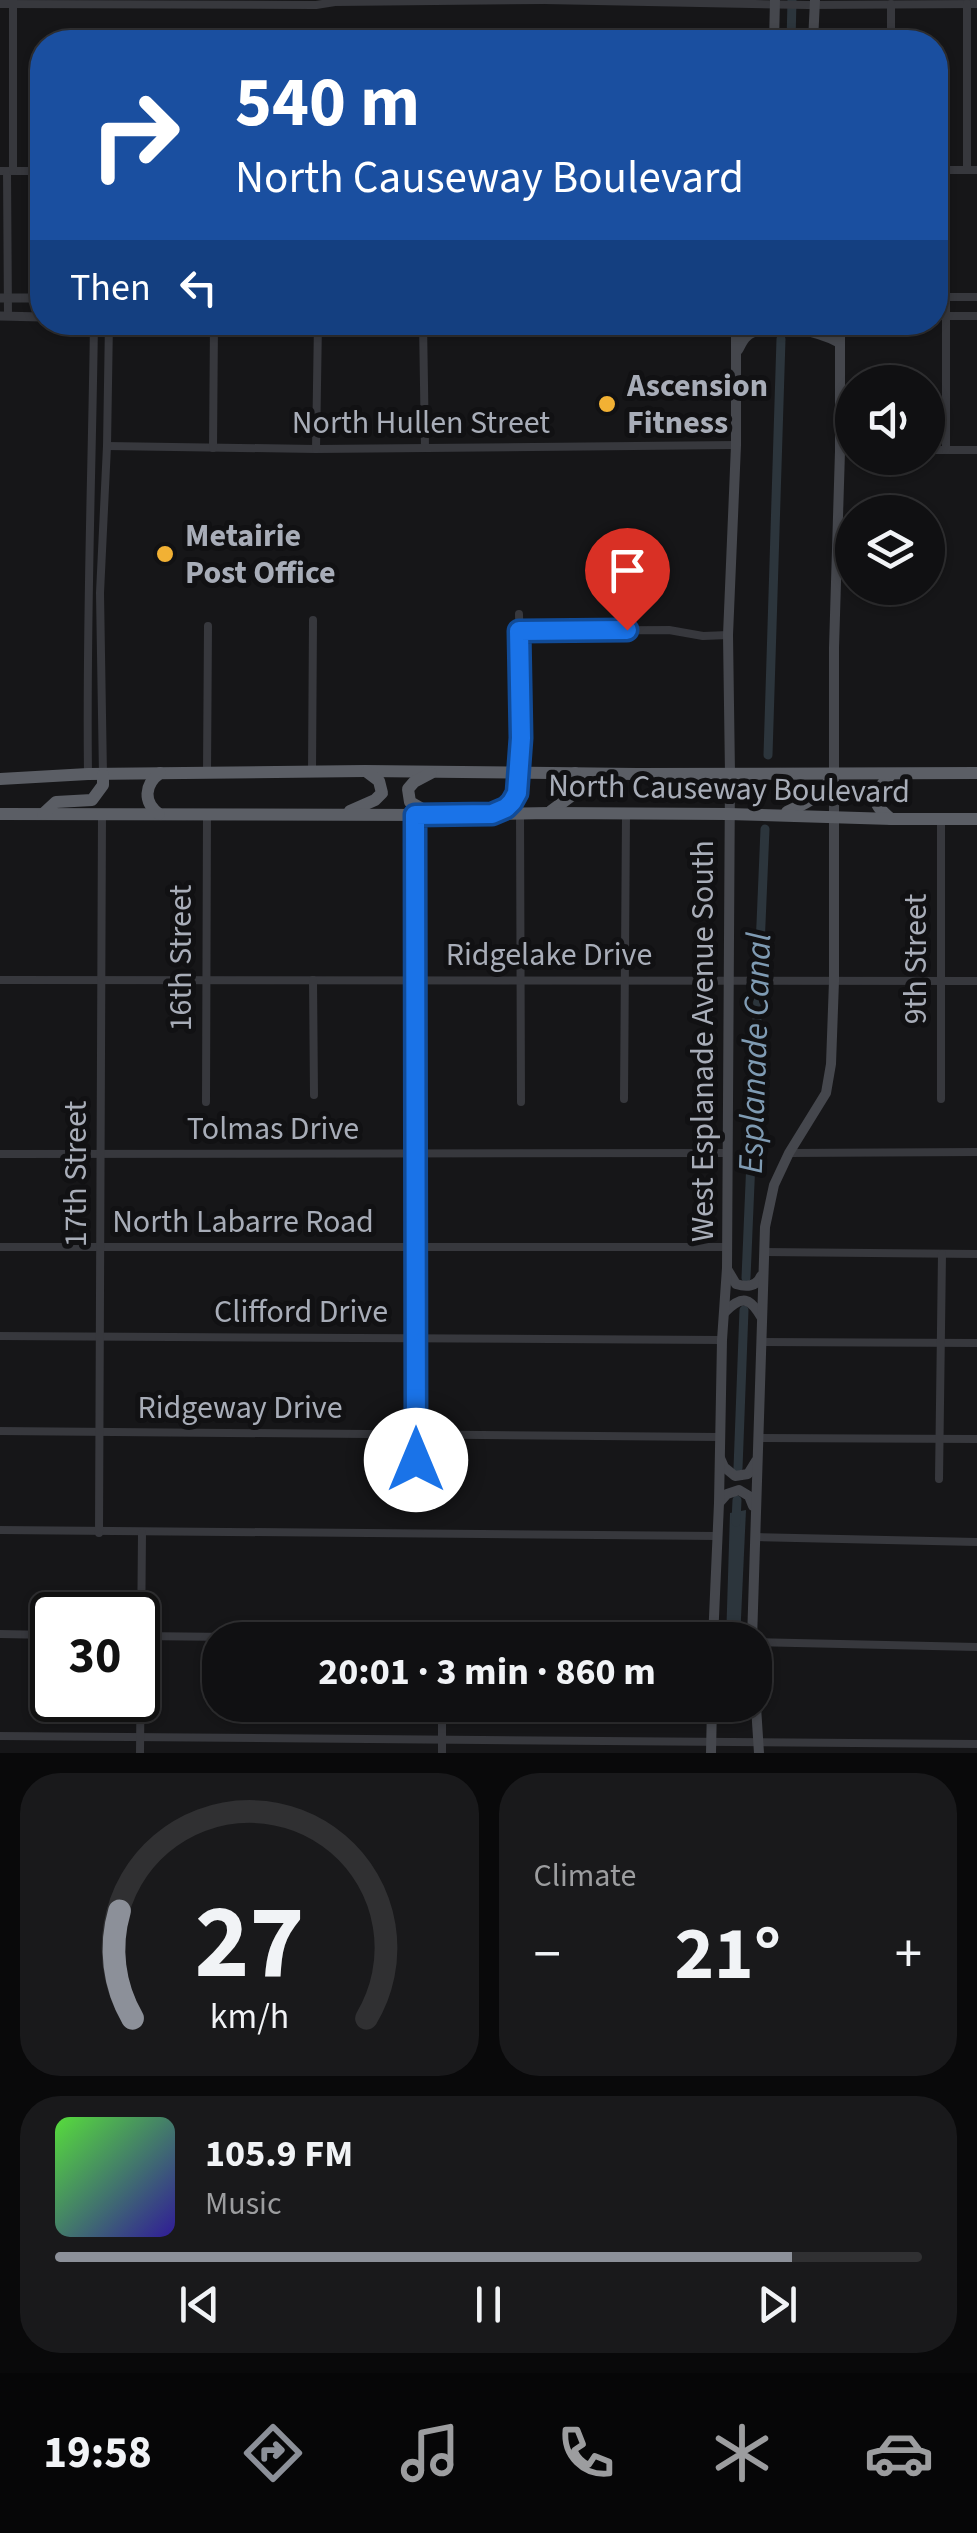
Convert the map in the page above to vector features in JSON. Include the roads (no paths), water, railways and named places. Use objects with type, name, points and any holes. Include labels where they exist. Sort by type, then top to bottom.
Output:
[{"type":"highway","name":"North Causeway Boulevard","points":[[0,776],[207,772],[977,774]]},
{"type":"highway","points":[[343,814],[382,793],[379,781],[365,772]]},
{"type":"highway","points":[[433,815],[418,808],[408,797],[410,785],[434,772]]},
{"type":"highway","points":[[492,814],[512,802],[517,793],[518,772]]},
{"type":"highway","points":[[159,814],[147,797],[150,783],[160,773]]},
{"type":"highway","points":[[549,812],[574,794],[575,773]]},
{"type":"highway","points":[[43,814],[56,802],[92,800],[103,786],[95,774]]},
{"type":"highway","points":[[781,815],[824,792],[833,774]]},
{"type":"highway","points":[[891,774],[874,798],[876,807],[892,820]]},
{"type":"highway","name":"North Causeway Boulevard","points":[[0,814],[549,812],[977,819]]},
{"type":"main road","points":[[776,30],[779,3]]},
{"type":"main road","points":[[812,3],[813,30]]},
{"type":"main road","name":"West Esplanade Avenue South","points":[[715,1622],[727,1268],[728,635],[736,335]]},
{"type":"main road","points":[[736,352],[748,335]]},
{"type":"main road","points":[[825,335],[840,343]]},
{"type":"main road","points":[[753,1622],[768,1206],[790,1153],[826,1093],[832,1064],[834,648],[844,450],[840,335]]},
{"type":"main road","points":[[727,1268],[736,1284],[742,1286],[759,1281],[764,1270]]},
{"type":"main road","points":[[725,1312],[736,1301],[744,1300],[756,1308],[762,1319]]},
{"type":"main road","points":[[720,1458],[728,1472],[741,1476],[748,1474],[758,1457]]},
{"type":"main road","points":[[719,1503],[727,1494],[739,1490],[749,1496],[756,1511]]},
{"type":"main road","points":[[757,1722],[759,1748]]},
{"type":"street","points":[[0,4],[544,0],[972,4],[972,170]]},
{"type":"street","points":[[13,2],[4,316],[30,316]]},
{"type":"street","points":[[892,4],[892,30]]},
{"type":"street","points":[[4,298],[30,298]]},
{"type":"street","points":[[948,298],[977,298]]},
{"type":"street","points":[[948,316],[977,316]]},
{"type":"street","points":[[94,335],[88,531],[95,774]]},
{"type":"street","points":[[95,774],[109,335]]},
{"type":"street","points":[[213,448],[214,335]]},
{"type":"street","points":[[316,449],[318,335]]},
{"type":"street","points":[[423,335],[425,448]]},
{"type":"street","points":[[946,335],[946,450],[977,450]]},
{"type":"street","name":"North Hullen Street","points":[[107,446],[316,449],[736,445]]},
{"type":"street","points":[[518,772],[519,614]]},
{"type":"street","points":[[312,772],[313,620]]},
{"type":"street","points":[[207,772],[208,626]]},
{"type":"street","points":[[519,631],[669,630],[703,636],[728,635]]},
{"type":"street","points":[[520,813],[521,1102]]},
{"type":"street","name":"17th Street","points":[[99,1532],[102,814]]},
{"type":"street","name":"16th Street","points":[[206,1102],[207,814]]},
{"type":"street","points":[[624,1100],[626,814]]},
{"type":"street","points":[[415,815],[416,1486]]},
{"type":"street","name":"9th Street","points":[[941,820],[941,1099]]},
{"type":"street","name":"Ridgelake Drive","points":[[0,980],[977,980]]},
{"type":"street","points":[[313,980],[314,1096]]},
{"type":"street","points":[[790,1153],[977,1152]]},
{"type":"street","name":"Tolmas Drive","points":[[0,1154],[727,1154]]},
{"type":"street","name":"North Labarre Road","points":[[0,1247],[725,1247]]},
{"type":"street","points":[[764,1252],[977,1254]]},
{"type":"street","points":[[940,1479],[942,1254]]},
{"type":"street","name":"Clifford Drive","points":[[0,1336],[722,1340]]},
{"type":"street","points":[[761,1342],[977,1343]]},
{"type":"street","name":"Ridgeway Drive","points":[[0,1430],[719,1436]]},
{"type":"street","points":[[758,1438],[977,1439]]},
{"type":"street","points":[[0,1530],[718,1536]]},
{"type":"street","points":[[140,1592],[142,1533]]},
{"type":"street","points":[[755,1537],[977,1542]]},
{"type":"street","points":[[0,1634],[30,1635]]},
{"type":"street","points":[[160,1636],[202,1637]]},
{"type":"street","points":[[772,1641],[977,1646]]},
{"type":"street","points":[[140,1722],[140,1753]]},
{"type":"street","points":[[442,1722],[442,1753]]},
{"type":"street","points":[[0,1736],[442,1739],[713,1746],[740,1742],[759,1748],[977,1744]]},
{"type":"waterway","name":"Esplanade Canal","points":[[791,30],[792,0]]},
{"type":"waterway","name":"Esplanade Canal","points":[[768,755],[781,339]]},
{"type":"waterway","name":"Esplanade Canal","points":[[746,1278],[765,829]]},
{"type":"waterway","name":"Esplanade Canal","points":[[738,1468],[744,1310]]},
{"type":"waterway","name":"Esplanade Canal","points":[[736,1522],[737,1500]]},
{"type":"place","name":"Ascension Fitness","points":[[607,404]]},
{"type":"place","name":"Metairie Post Office","points":[[165,554]]}]
